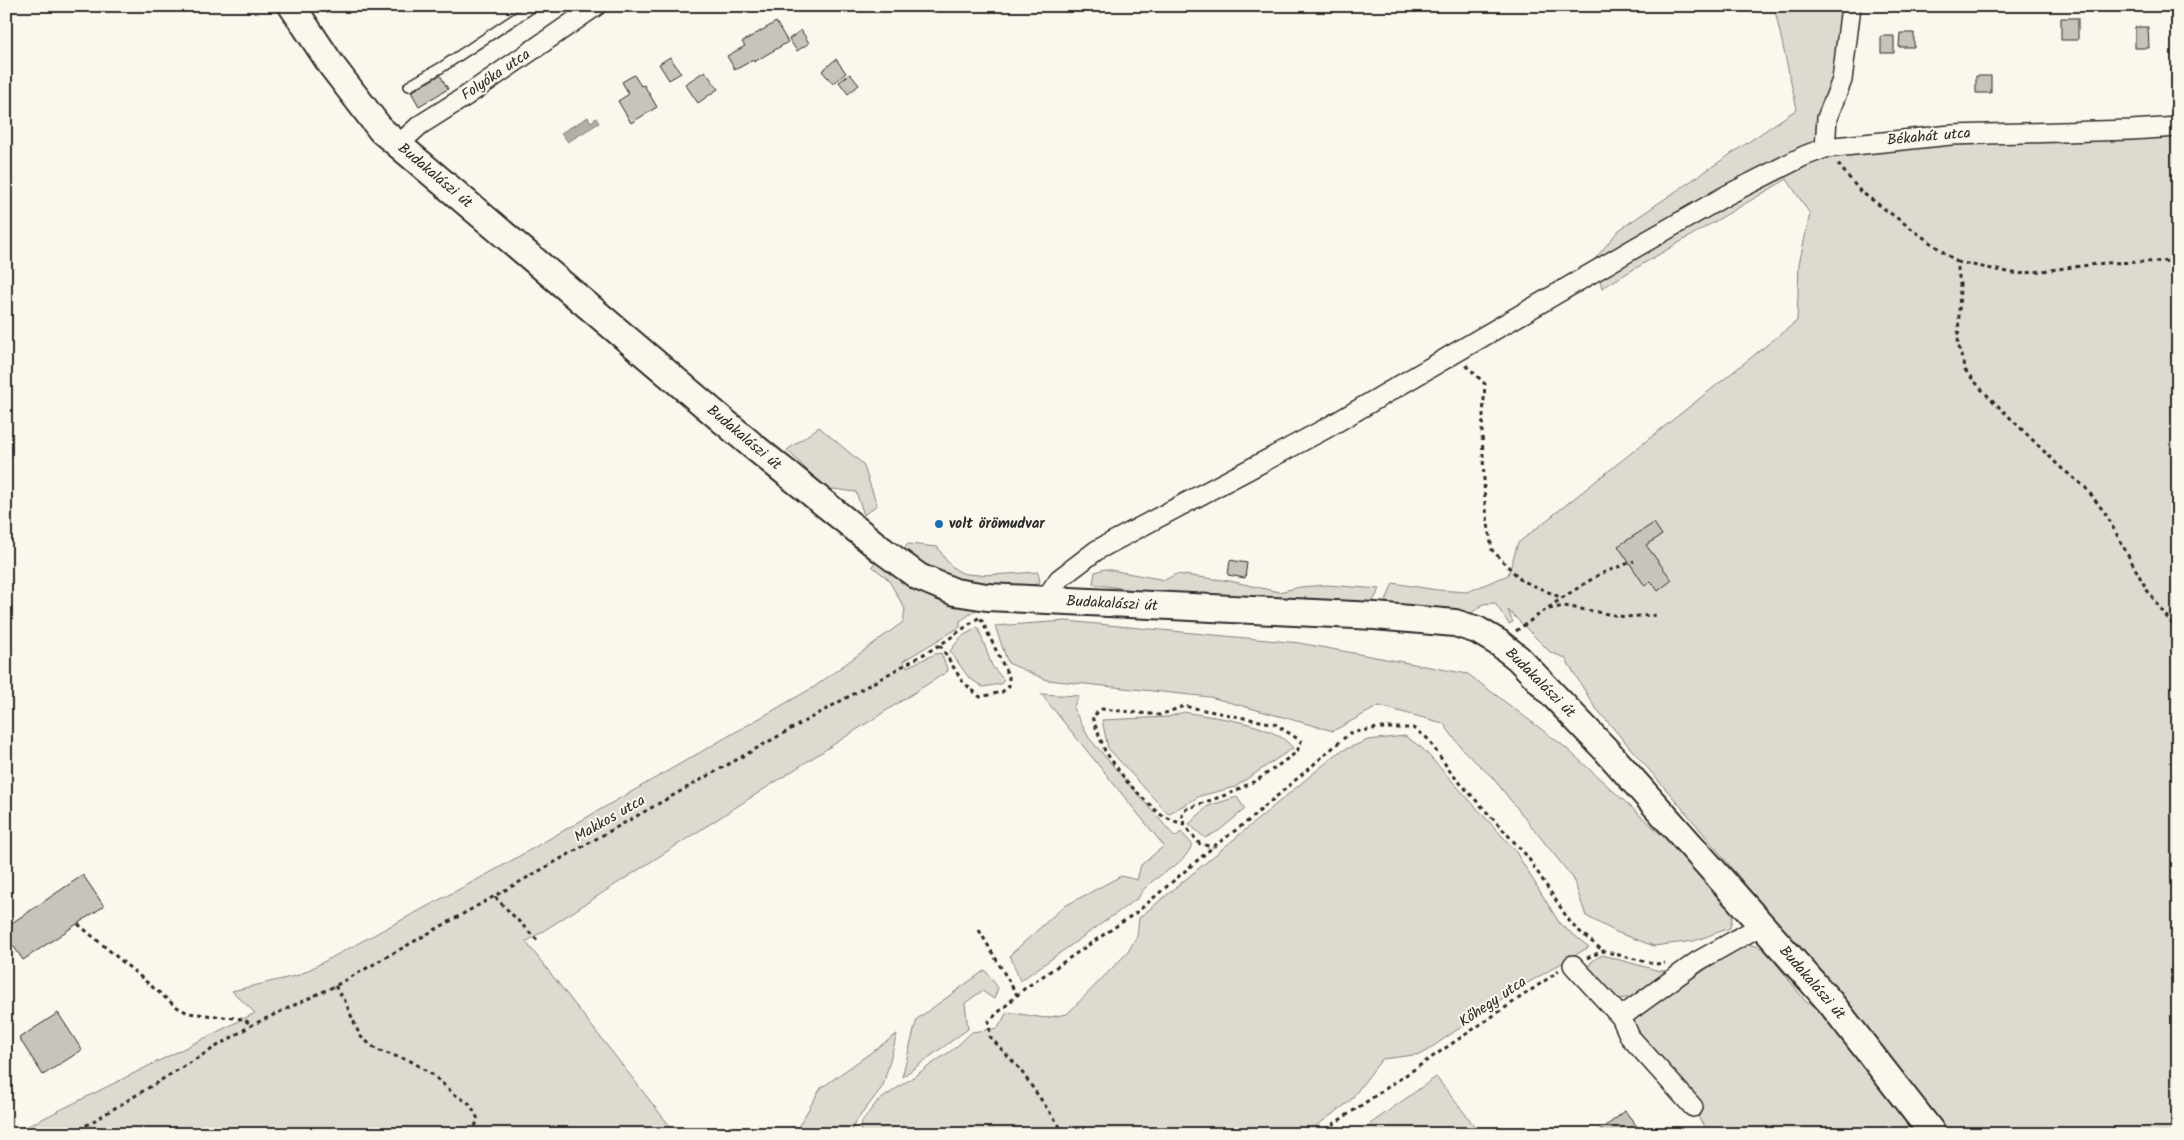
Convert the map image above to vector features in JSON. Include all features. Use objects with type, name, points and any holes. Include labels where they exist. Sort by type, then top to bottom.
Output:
[{"type":"main road","name":"Budakalászi út","points":[[292,6],[332,66],[381,130],[745,439],[882,550],[919,577],[984,607],[1048,601],[1375,616],[1446,622],[1477,630],[1499,643],[1518,658],[1607,751],[1762,925],[1830,1002],[1933,1134]]},
{"type":"street","name":"Folyóka utca","points":[[398,145],[420,125],[466,96],[596,6]]},
{"type":"street","points":[[1825,148],[1827,118],[1842,80],[1851,6]]},
{"type":"street","name":"Békahát utca","points":[[1048,601],[1052,589],[1059,579],[1097,550],[1325,429],[1719,199],[1790,162],[1825,148],[1980,133],[2131,130],[2178,127]]},
{"type":"street","points":[[1621,1017],[1698,961],[1762,925]]},
{"type":"street","points":[[1573,965],[1621,1017],[1630,1037],[1693,1107]]},
{"type":"lane","points":[[409,86],[442,67],[534,6]]},
{"type":"path","points":[[1825,148],[1860,190],[1957,262],[2018,274],[2106,263],[2178,261]]},
{"type":"path","points":[[1957,262],[1960,284],[1958,344],[1965,370],[1982,390],[2060,468],[2084,487],[2105,513],[2146,590],[2178,632]]},
{"type":"path","points":[[1455,353],[1485,384],[1482,432],[1485,503],[1492,550],[1521,580],[1562,598]]},
{"type":"path","points":[[1499,643],[1562,598],[1600,574],[1634,561]]},
{"type":"path","points":[[1546,609],[1564,606],[1625,617],[1658,615]]},
{"type":"path","points":[[940,645],[962,681],[980,697],[1002,692],[1009,686],[1009,677],[984,607]]},
{"type":"path","name":"Makkos utca","points":[[72,1134],[227,1042],[252,1025],[335,986],[940,645],[984,607]]},
{"type":"path","points":[[1184,825],[1182,814],[1186,809],[1231,793],[1259,779],[1297,752],[1301,741],[1275,724],[1184,706],[1160,715],[1102,709],[1092,717],[1105,750],[1128,783],[1158,814],[1184,825],[1200,844],[1214,847]]},
{"type":"path","points":[[1065,1134],[1019,1068],[990,1037],[989,1021],[1017,996],[1137,912],[1350,734],[1378,728],[1413,728],[1427,738],[1452,774],[1527,856],[1572,925],[1603,951],[1656,964],[1698,961]]},
{"type":"path","points":[[495,897],[538,941]]},
{"type":"path","points":[[78,924],[175,1006],[188,1013],[242,1019],[252,1025]]},
{"type":"path","points":[[980,930],[1017,996]]},
{"type":"path","name":"Kőhegy utca","points":[[1320,1134],[1549,978],[1603,951]]},
{"type":"path","points":[[335,986],[344,999],[360,1036],[377,1050],[413,1062],[470,1104],[478,1119],[475,1131],[472,1134]]},
{"type":"shaded area","points":[[1774,6],[1849,6],[1825,147],[2178,135],[2178,1134],[1935,1134],[1938,1120],[1689,816],[1594,706],[1565,658],[1550,652],[1508,610],[1513,622],[1509,624],[1495,603],[1483,604],[1469,615],[1383,609],[1393,583],[1437,590],[1467,592],[1508,575],[1518,543],[1797,321],[1799,264],[1810,214],[1787,179],[1602,288],[1594,260],[1619,230],[1797,109]]},
{"type":"shaded area","points":[[588,117],[591,122],[596,118],[599,123],[568,142],[561,133]]},
{"type":"shaded area","points":[[819,427],[863,464],[877,505],[864,515],[856,492],[825,488],[787,450]]},
{"type":"shaded area","points":[[908,544],[938,547],[948,562],[962,573],[987,575],[1038,572],[1040,582],[1019,592],[950,579],[908,555],[904,548]]},
{"type":"shaded area","points":[[879,559],[975,606],[976,610],[960,621],[960,627],[903,661],[907,667],[941,653],[948,671],[526,942],[676,1134],[12,1134],[255,1013],[232,991],[299,975],[495,870],[814,687],[903,622],[905,609],[888,579],[872,566]]},
{"type":"shaded area","points":[[1105,569],[1165,580],[1176,574],[1230,581],[1279,592],[1300,587],[1327,585],[1380,589],[1370,606],[1166,595],[1093,584],[1095,572]]},
{"type":"shaded area","points":[[1066,621],[1299,643],[1468,674],[1565,747],[1688,859],[1733,913],[1730,928],[1694,941],[1654,946],[1616,932],[1586,916],[1573,878],[1492,777],[1463,750],[1443,723],[1379,706],[1333,731],[1210,697],[1047,680],[1008,663],[995,626]]},
{"type":"shaded area","points":[[978,627],[992,666],[1004,680],[1001,684],[983,687],[969,678],[950,651],[961,637]]},
{"type":"shaded area","points":[[1041,694],[1079,696],[1073,708],[1089,738],[1175,837],[1181,832],[1192,844],[1182,860],[1150,883],[1138,898],[1020,981],[1010,955],[1063,907],[1121,876],[1137,880],[1141,865],[1164,846]]},
{"type":"shaded area","points":[[1184,712],[1243,722],[1272,732],[1284,739],[1293,748],[1235,787],[1200,796],[1168,814],[1108,748],[1102,720],[1168,717]]},
{"type":"shaded area","points":[[1405,736],[1422,748],[1514,849],[1560,924],[1589,947],[1509,994],[1422,1054],[1382,1059],[1349,1102],[1305,1134],[860,1134],[862,1121],[877,1102],[955,1048],[972,1032],[998,1028],[1007,1012],[1045,1018],[1067,1014],[1128,952],[1137,936],[1139,918],[1339,752],[1368,740]]},
{"type":"shaded area","points":[[1237,797],[1245,809],[1220,830],[1205,838],[1189,824],[1208,806]]},
{"type":"shaded area","points":[[1745,943],[1765,949],[1806,1002],[1818,1007],[1916,1134],[1711,1134],[1699,1119],[1697,1103],[1630,1028],[1632,1019]]},
{"type":"shaded area","points":[[1602,955],[1660,971],[1677,970],[1640,996],[1619,999],[1606,991],[1587,970],[1591,962]]},
{"type":"shaded area","points":[[985,970],[998,988],[994,999],[982,991],[965,1003],[968,1029],[902,1077],[917,1019]]},
{"type":"shaded area","points":[[897,1034],[883,1086],[854,1124],[852,1134],[794,1134],[821,1088]]},
{"type":"shaded area","points":[[1436,1077],[1481,1134],[1356,1134]]},
{"type":"building","points":[[2061,18],[2078,18],[2078,40],[2061,40]]},
{"type":"building","points":[[776,22],[788,42],[754,62],[753,60],[735,70],[727,56],[745,46],[742,42]]},
{"type":"building","points":[[2135,27],[2148,27],[2149,48],[2135,48]]},
{"type":"building","points":[[801,30],[809,43],[797,51],[789,39]]},
{"type":"building","points":[[1900,33],[1914,33],[1914,47],[1899,47]]},
{"type":"building","points":[[1881,36],[1894,36],[1894,53],[1881,53]]},
{"type":"building","points":[[670,57],[681,73],[669,80],[659,64]]},
{"type":"building","points":[[836,59],[846,73],[833,84],[822,71]]},
{"type":"building","points":[[705,71],[718,89],[698,103],[685,84]]},
{"type":"building","points":[[850,74],[859,85],[848,94],[839,82]]},
{"type":"building","points":[[440,75],[448,89],[419,106],[411,92]]},
{"type":"building","points":[[634,75],[641,86],[644,85],[657,107],[631,123],[618,101],[629,94],[622,82]]},
{"type":"building","points":[[1976,76],[1991,76],[1991,93],[1976,93]]},
{"type":"building","points":[[1654,523],[1662,535],[1646,545],[1672,580],[1658,591],[1651,581],[1645,586],[1618,546]]},
{"type":"building","points":[[1230,560],[1247,563],[1245,578],[1228,575]]},
{"type":"building","points":[[83,875],[104,906],[23,960],[6,935],[6,927]]},
{"type":"building","points":[[58,1013],[82,1050],[43,1075],[19,1038]]},
{"type":"building","points":[[1625,1111],[1643,1134],[1596,1134]]},
{"type":"place","name":"volt örömudvar","points":[[939,524]]}]
